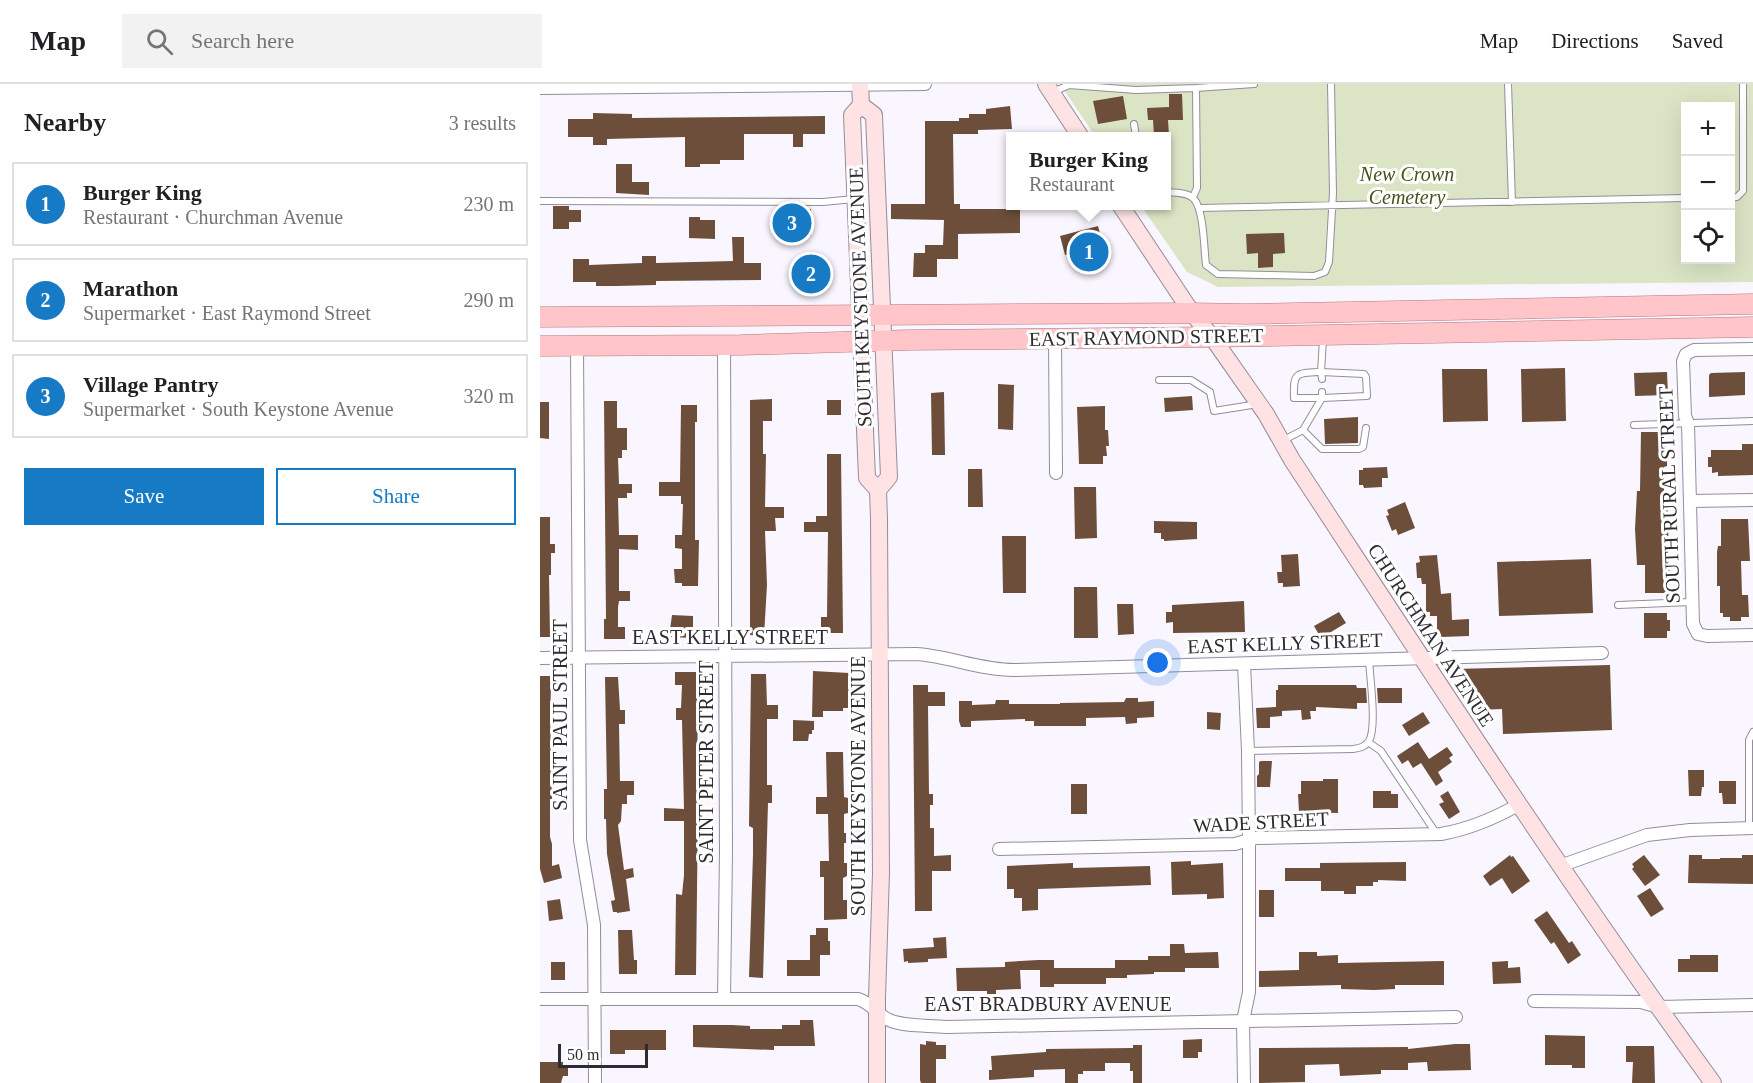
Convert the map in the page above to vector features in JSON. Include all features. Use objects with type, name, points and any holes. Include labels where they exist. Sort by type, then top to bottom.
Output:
[{"type":"main road","name":"SOUTH KEYSTONE AVENUE","points":[[860,84],[861,105],[852,115],[867,478],[878,490]]},
{"type":"main road","points":[[1049,88],[1073,132]]},
{"type":"main road","name":"SOUTH KEYSTONE AVENUE","points":[[861,105],[874,115],[889,477],[878,490],[881,873],[877,1083]]},
{"type":"main road","name":"CHURCHMAN AVENUE","points":[[1124,210],[1192,312],[1259,404],[1518,805],[1713,1083]]},
{"type":"main road","name":"EAST RAYMOND STREET","points":[[540,317],[1192,312],[1257,314],[1753,304]]},
{"type":"main road","name":"EAST RAYMOND STREET","points":[[540,346],[724,345],[1753,327]]},
{"type":"street","points":[[540,88],[925,84]]},
{"type":"street","points":[[1055,338],[1056,473]]},
{"type":"street","name":"SAINT PETER STREET","points":[[724,345],[726,656],[724,999]]},
{"type":"street","name":"SAINT PAUL STREET","points":[[577,346],[580,840],[593,915],[595,1083]]},
{"type":"street","name":"SOUTH RURAL STREET","points":[[1753,349],[1694,350],[1686,354],[1683,361],[1684,416],[1688,423],[1693,624],[1698,634],[1707,636],[1753,635]]},
{"type":"street","points":[[1690,501],[1753,500]]},
{"type":"street","name":"EAST KELLY STREET","points":[[540,658],[934,656],[1003,670],[1602,653]]},
{"type":"street","points":[[1244,664],[1249,842],[1248,999],[1243,1021],[1244,1083]]},
{"type":"street","name":"WADE STREET","points":[[999,849],[1235,844],[1249,842],[1256,838],[1437,834],[1483,823],[1518,805]]},
{"type":"street","points":[[1560,866],[1647,835],[1690,830],[1751,828]]},
{"type":"street","name":"EAST BRADBURY AVENUE","points":[[540,999],[858,999],[867,1002],[888,1020],[946,1027],[1456,1017]]},
{"type":"street","points":[[1534,1001],[1641,1002],[1658,1007],[1753,1005]]},
{"type":"lane","points":[[1049,88],[1069,85],[1136,90],[1254,84]]},
{"type":"lane","points":[[1171,192],[1193,197],[1199,208],[1206,265],[1218,274],[1314,276],[1325,272],[1329,262],[1331,206],[1331,84]]},
{"type":"lane","points":[[1508,84],[1512,202]]},
{"type":"lane","points":[[1735,197],[1743,190],[1743,84]]},
{"type":"lane","points":[[1193,197],[1197,188],[1196,88]]},
{"type":"lane","points":[[1134,124],[1135,132]]},
{"type":"lane","points":[[1199,208],[1681,198]]},
{"type":"lane","points":[[540,201],[823,202],[855,199]]},
{"type":"lane","points":[[1322,376],[1323,335]]},
{"type":"lane","points":[[1364,374],[1368,399],[1350,394],[1309,395],[1294,398],[1296,375],[1322,376],[1364,374]]},
{"type":"lane","points":[[1159,380],[1191,380],[1210,392],[1214,411],[1259,404]]},
{"type":"lane","points":[[1281,441],[1303,430],[1322,395]]},
{"type":"lane","points":[[1634,425],[1753,421]]},
{"type":"lane","points":[[1303,430],[1322,449],[1359,449],[1365,443],[1366,428]]},
{"type":"lane","points":[[1618,604],[1693,602]]},
{"type":"lane","points":[[1248,751],[1353,749],[1360,748],[1368,742],[1373,727],[1368,660]]},
{"type":"lane","points":[[1751,828],[1749,740],[1753,732]]},
{"type":"lane","points":[[1368,742],[1381,751],[1437,834]]},
{"type":"green space","name":"New Crown Cemetery","points":[[1060,84],[1753,84],[1753,282],[1218,287],[1187,272],[1144,210],[1171,210],[1171,132],[1092,132]]},
{"type":"building","points":[[1169,94],[1182,94],[1183,120],[1168,120],[1169,132],[1154,132],[1153,120],[1148,120],[1147,108],[1169,107]]},
{"type":"building","points":[[1123,96],[1127,119],[1098,124],[1093,101]]},
{"type":"building","points":[[1010,106],[1012,129],[978,130],[978,134],[953,134],[954,204],[960,204],[960,209],[1020,210],[1020,233],[958,234],[958,259],[937,259],[937,277],[913,277],[914,253],[925,253],[925,245],[943,245],[944,220],[891,219],[891,204],[925,204],[925,121],[959,121],[959,118],[969,118],[969,114],[986,114],[986,109]]},
{"type":"building","points":[[593,113],[632,114],[632,118],[825,116],[825,134],[803,134],[803,147],[793,147],[793,134],[744,134],[744,160],[720,160],[720,164],[685,167],[685,137],[607,139],[607,145],[593,145],[593,137],[568,137],[568,119],[593,119]]},
{"type":"building","points":[[616,164],[632,164],[632,182],[649,182],[649,195],[616,193]]},
{"type":"building","points":[[553,206],[569,206],[569,210],[581,210],[581,222],[569,222],[569,229],[553,229]]},
{"type":"building","points":[[811,209],[811,236],[774,236],[774,210]]},
{"type":"building","points":[[689,217],[715,220],[715,239],[689,238]]},
{"type":"building","points":[[1098,226],[1103,246],[1065,255],[1060,236]]},
{"type":"building","points":[[1284,233],[1285,253],[1273,254],[1273,267],[1258,268],[1258,253],[1247,254],[1246,234]]},
{"type":"building","points":[[732,237],[744,237],[744,263],[761,263],[761,280],[656,281],[656,285],[617,286],[596,286],[596,282],[573,282],[573,259],[589,259],[589,265],[642,263],[642,256],[656,256],[656,263],[733,261]]},
{"type":"building","points":[[811,261],[822,269],[811,285],[800,278]]},
{"type":"building","points":[[1565,368],[1566,421],[1522,422],[1521,369]]},
{"type":"building","points":[[1442,369],[1487,369],[1488,421],[1443,422]]},
{"type":"building","points":[[1667,372],[1668,395],[1635,396],[1634,373]]},
{"type":"building","points":[[1745,372],[1745,395],[1709,397],[1709,375],[1711,373]]},
{"type":"building","points":[[998,384],[1014,385],[1013,430],[998,429]]},
{"type":"building","points":[[944,392],[945,455],[932,455],[931,393]]},
{"type":"building","points":[[1192,396],[1193,410],[1165,412],[1164,398]]},
{"type":"building","points":[[772,399],[772,421],[763,421],[763,454],[766,454],[765,507],[784,507],[784,518],[775,518],[776,531],[765,531],[767,585],[764,636],[750,635],[750,400]]},
{"type":"building","points":[[827,400],[841,400],[841,415],[827,415]]},
{"type":"building","points":[[604,401],[617,401],[617,428],[627,428],[627,450],[622,450],[622,458],[618,458],[619,484],[632,484],[632,493],[627,493],[627,498],[618,498],[619,535],[638,535],[638,550],[619,549],[619,591],[630,591],[630,601],[619,601],[618,607],[618,627],[625,627],[625,639],[604,639],[604,619],[606,619]]},
{"type":"building","points":[[540,402],[549,402],[549,439],[540,438]]},
{"type":"building","points":[[681,405],[697,405],[695,540],[699,540],[698,586],[682,586],[682,583],[675,583],[674,569],[682,569],[682,549],[675,548],[675,535],[682,535],[681,496],[659,496],[659,482],[680,482]]},
{"type":"building","points":[[1105,406],[1105,430],[1108,430],[1109,446],[1106,446],[1107,456],[1103,456],[1103,464],[1079,464],[1077,407]]},
{"type":"building","points":[[1358,417],[1358,443],[1325,444],[1324,419]]},
{"type":"building","points":[[1641,432],[1663,432],[1663,437],[1667,436],[1664,491],[1667,491],[1670,589],[1666,589],[1666,593],[1645,593],[1645,565],[1637,565],[1635,529],[1637,491],[1640,491]]},
{"type":"building","points":[[1742,444],[1753,444],[1753,475],[1718,476],[1718,472],[1712,473],[1712,467],[1708,467],[1711,450],[1742,450]]},
{"type":"building","points":[[827,454],[841,454],[843,633],[821,633],[821,617],[827,617],[828,532],[804,532],[804,522],[816,522],[816,516],[827,516]]},
{"type":"building","points":[[1387,467],[1388,478],[1382,478],[1382,487],[1364,488],[1363,485],[1359,485],[1359,470]]},
{"type":"building","points":[[968,469],[982,469],[983,507],[968,507]]},
{"type":"building","points":[[1074,487],[1096,487],[1097,538],[1075,539]]},
{"type":"building","points":[[1405,502],[1415,528],[1398,535],[1396,529],[1392,531],[1386,516],[1389,515],[1387,510]]},
{"type":"building","points":[[540,517],[550,517],[550,544],[555,544],[555,553],[551,553],[551,575],[549,575],[550,637],[540,637]]},
{"type":"building","points":[[1721,519],[1748,519],[1750,561],[1741,561],[1742,595],[1748,595],[1749,617],[1741,617],[1741,621],[1730,621],[1730,617],[1723,617],[1723,613],[1720,613],[1717,552],[1718,546],[1721,546]]},
{"type":"building","points":[[1154,521],[1197,522],[1197,539],[1164,541],[1161,539],[1161,533],[1154,533]]},
{"type":"building","points":[[1002,536],[1026,536],[1026,593],[1003,593]]},
{"type":"building","points":[[1298,554],[1300,586],[1283,587],[1283,583],[1278,583],[1277,572],[1282,572],[1281,555]]},
{"type":"building","points":[[1437,555],[1441,594],[1451,593],[1452,620],[1469,619],[1469,636],[1441,637],[1441,634],[1437,634],[1437,616],[1430,616],[1430,612],[1426,612],[1426,584],[1422,584],[1421,578],[1417,578],[1416,563],[1420,562],[1419,556]]},
{"type":"building","points":[[1591,559],[1593,613],[1499,616],[1497,562]]},
{"type":"building","points":[[1074,587],[1097,587],[1098,638],[1074,638]]},
{"type":"building","points":[[1244,601],[1245,632],[1173,633],[1173,622],[1166,623],[1166,612],[1172,612],[1172,605]]},
{"type":"building","points":[[1117,604],[1133,604],[1134,634],[1118,635]]},
{"type":"building","points":[[1339,612],[1346,623],[1321,638],[1314,626]]},
{"type":"building","points":[[1644,613],[1667,613],[1667,620],[1670,620],[1670,631],[1667,631],[1667,638],[1644,638]]},
{"type":"building","points":[[672,615],[693,616],[693,638],[669,637]]},
{"type":"building","points":[[1610,665],[1612,730],[1503,734],[1502,709],[1479,710],[1452,669]]},
{"type":"building","points":[[813,671],[849,673],[848,708],[843,708],[843,711],[823,711],[823,717],[812,717]]},
{"type":"building","points":[[675,672],[699,672],[697,758],[699,785],[702,785],[702,802],[698,804],[696,975],[675,975],[676,894],[682,895],[684,821],[664,821],[664,808],[684,809],[682,720],[676,720],[676,708],[681,708],[682,685],[675,685]]},
{"type":"building","points":[[751,674],[766,674],[767,705],[778,705],[778,719],[767,719],[767,785],[772,785],[772,803],[768,803],[763,978],[749,977],[753,854],[753,828],[749,826]]},
{"type":"building","points":[[540,676],[555,676],[555,688],[551,688],[550,715],[552,799],[550,799],[550,837],[552,866],[559,864],[562,878],[544,883],[540,869]]},
{"type":"building","points":[[605,677],[618,677],[620,710],[625,710],[625,724],[619,724],[620,781],[634,781],[634,795],[627,795],[627,804],[622,804],[621,821],[618,825],[624,870],[633,868],[634,877],[626,879],[630,911],[617,913],[613,912],[611,901],[615,900],[607,854],[606,819],[604,819],[604,789],[607,789]]},
{"type":"building","points":[[913,685],[928,685],[928,692],[945,692],[945,706],[928,706],[929,794],[933,794],[933,805],[930,805],[930,828],[934,828],[934,856],[951,855],[951,871],[932,871],[932,911],[915,911]]},
{"type":"building","points":[[1278,685],[1356,685],[1357,688],[1366,688],[1367,703],[1357,703],[1357,709],[1316,707],[1316,711],[1310,711],[1311,719],[1302,720],[1301,710],[1282,711],[1282,716],[1270,717],[1270,728],[1257,728],[1256,708],[1276,707]]},
{"type":"building","points":[[1377,688],[1402,688],[1402,703],[1378,703]]},
{"type":"building","points":[[1126,698],[1138,698],[1138,702],[1154,701],[1154,717],[1137,718],[1137,723],[1126,724],[1125,717],[1086,718],[1086,726],[1034,726],[1034,721],[1025,721],[1025,719],[971,721],[971,727],[961,727],[959,721],[959,701],[972,701],[972,705],[995,704],[996,700],[1009,700],[1009,704],[1060,704],[1124,702]]},
{"type":"building","points":[[1207,712],[1221,713],[1220,730],[1207,729]]},
{"type":"building","points":[[1423,712],[1430,723],[1409,736],[1402,725]]},
{"type":"building","points":[[793,720],[814,721],[814,730],[812,734],[809,734],[808,741],[793,741]]},
{"type":"building","points":[[1418,742],[1429,759],[1447,747],[1453,755],[1449,758],[1452,762],[1438,772],[1443,781],[1436,786],[1421,763],[1413,768],[1408,760],[1402,764],[1397,756]]},
{"type":"building","points":[[826,752],[843,752],[844,797],[848,798],[848,813],[844,814],[846,843],[844,843],[844,863],[847,863],[847,876],[843,878],[843,900],[847,900],[847,919],[824,920],[824,877],[820,877],[820,861],[829,861],[828,814],[816,814],[816,797],[827,797]]},
{"type":"building","points":[[1272,761],[1270,787],[1257,787],[1259,762]]},
{"type":"building","points":[[1688,770],[1704,770],[1704,787],[1702,787],[1701,796],[1689,796]]},
{"type":"building","points":[[1323,779],[1338,779],[1338,813],[1299,812],[1298,794],[1301,794],[1301,781],[1323,781]]},
{"type":"building","points":[[1719,781],[1736,781],[1736,804],[1723,804],[1722,793],[1719,793]]},
{"type":"building","points":[[1071,784],[1087,784],[1087,814],[1071,814]]},
{"type":"building","points":[[1373,791],[1391,791],[1391,794],[1398,794],[1398,808],[1373,808]]},
{"type":"building","points":[[1448,791],[1460,812],[1449,819],[1439,804],[1444,802],[1440,796]]},
{"type":"building","points":[[1510,855],[1530,881],[1512,894],[1502,878],[1490,886],[1483,876]]},
{"type":"building","points":[[1644,855],[1660,875],[1645,886],[1632,869],[1634,867],[1632,864]]},
{"type":"building","points":[[1689,855],[1702,855],[1702,859],[1720,859],[1753,855],[1753,884],[1688,883]]},
{"type":"building","points":[[1191,861],[1191,865],[1223,863],[1224,898],[1207,899],[1207,894],[1172,895],[1171,862]]},
{"type":"building","points":[[1406,862],[1406,881],[1378,880],[1378,882],[1373,882],[1373,886],[1356,886],[1356,894],[1344,894],[1344,891],[1321,891],[1321,881],[1285,881],[1285,868],[1320,868],[1320,863]]},
{"type":"building","points":[[1073,863],[1073,868],[1150,866],[1151,885],[1038,889],[1038,910],[1022,911],[1022,898],[1014,898],[1014,889],[1007,889],[1007,866]]},
{"type":"building","points":[[1650,888],[1664,909],[1651,917],[1637,896]]},
{"type":"building","points":[[1259,890],[1274,890],[1274,917],[1259,917]]},
{"type":"building","points":[[560,899],[563,919],[549,921],[547,901]]},
{"type":"building","points":[[1547,911],[1569,943],[1572,941],[1581,955],[1568,964],[1554,942],[1551,944],[1534,920]]},
{"type":"building","points":[[816,928],[828,928],[828,941],[830,941],[830,955],[820,955],[820,976],[787,976],[787,960],[810,960],[810,935],[816,935]]},
{"type":"building","points":[[618,930],[632,930],[637,974],[619,974]]},
{"type":"building","points":[[946,937],[947,958],[928,959],[928,962],[904,962],[903,949],[934,947],[933,938]]},
{"type":"building","points":[[1170,944],[1184,944],[1185,953],[1218,952],[1219,968],[1185,968],[1185,972],[1154,972],[1154,974],[1127,975],[1127,978],[1106,978],[1106,984],[1054,984],[1054,987],[1040,987],[1040,970],[1020,970],[1021,989],[996,990],[996,994],[987,994],[987,991],[957,991],[956,968],[1005,967],[1005,962],[1054,960],[1054,968],[1115,968],[1115,960],[1148,960],[1148,956],[1170,956]]},
{"type":"building","points":[[1299,952],[1317,952],[1317,956],[1338,955],[1338,963],[1444,961],[1444,985],[1395,985],[1395,989],[1374,990],[1341,989],[1341,985],[1259,987],[1259,971],[1299,970]]},
{"type":"building","points":[[1690,955],[1718,955],[1718,972],[1678,972],[1678,959],[1690,959]]},
{"type":"building","points":[[1508,961],[1508,968],[1520,967],[1521,983],[1493,984],[1492,962]]},
{"type":"building","points":[[551,962],[565,962],[565,980],[551,980]]},
{"type":"building","points":[[800,1020],[813,1020],[815,1046],[774,1046],[774,1050],[693,1047],[693,1025],[782,1029],[782,1025],[800,1025]]},
{"type":"building","points":[[610,1030],[666,1030],[666,1050],[625,1050],[625,1054],[610,1054]]},
{"type":"building","points":[[1545,1035],[1585,1036],[1585,1068],[1572,1068],[1572,1065],[1545,1065]]},
{"type":"building","points":[[1202,1039],[1202,1052],[1198,1052],[1198,1058],[1183,1058],[1183,1040]]},
{"type":"building","points":[[926,1041],[936,1042],[936,1045],[946,1045],[946,1059],[936,1059],[936,1083],[921,1083],[920,1080],[920,1044],[926,1045]]},
{"type":"building","points":[[1470,1044],[1471,1070],[1428,1071],[1427,1062],[1408,1063],[1408,1070],[1381,1070],[1381,1074],[1340,1076],[1339,1064],[1305,1065],[1305,1082],[1259,1083],[1259,1048],[1408,1047],[1408,1049]]},
{"type":"building","points":[[1133,1045],[1142,1045],[1142,1083],[1133,1083],[1130,1063],[1105,1063],[1105,1071],[1083,1071],[1083,1074],[1078,1074],[1078,1083],[1065,1083],[1065,1069],[1034,1070],[1034,1077],[989,1080],[989,1070],[992,1070],[991,1056],[1046,1052],[1046,1049],[1133,1048]]},
{"type":"building","points":[[1626,1046],[1654,1046],[1655,1083],[1632,1083],[1633,1062],[1626,1062]]},
{"type":"building","points":[[540,1062],[563,1062],[563,1066],[568,1066],[568,1076],[563,1076],[561,1083],[540,1083]]},
{"type":"place","name":"Village Pantry","points":[[792,223]]},
{"type":"place","name":"Burger King","points":[[1089,252]]},
{"type":"place","name":"Marathon","points":[[811,274]]}]
